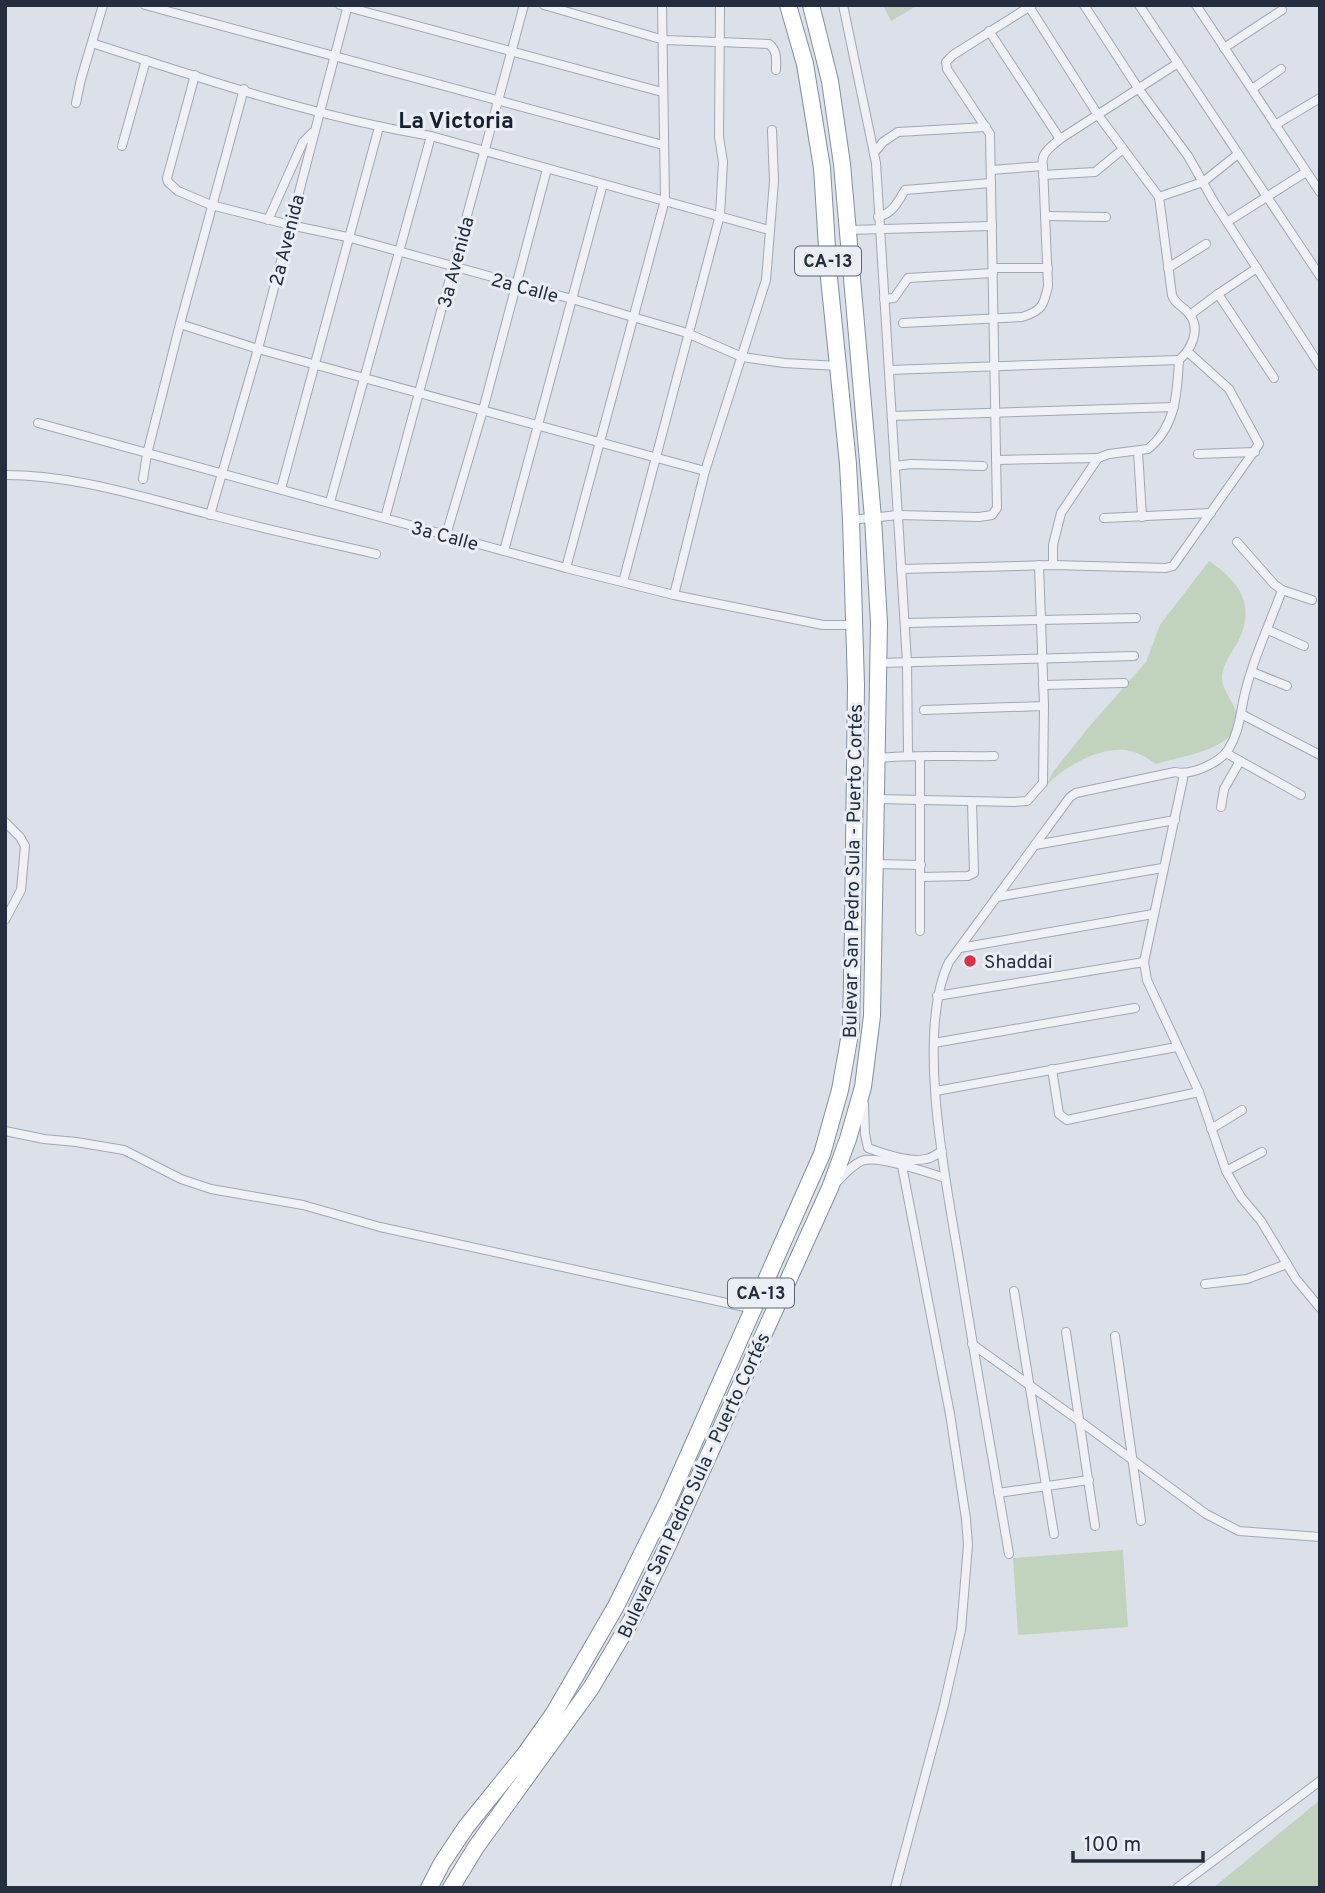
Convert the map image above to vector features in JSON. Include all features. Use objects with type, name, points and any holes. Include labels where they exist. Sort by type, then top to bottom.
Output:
[{"type":"highway","name":"Bulevar San Pedro Sula - Puerto Cortés","points":[[429,1888],[466,1826],[525,1754],[554,1713],[646,1548],[822,1154],[840,1090],[851,1028],[856,625],[851,520],[822,168],[805,64],[788,5]]},
{"type":"highway","name":"Bulevar San Pedro Sula - Puerto Cortés","points":[[451,1888],[476,1847],[563,1729],[632,1619],[830,1188],[863,1087],[872,1016],[879,623],[873,518],[848,230],[830,81],[811,5]]},
{"type":"highway","points":[[750,1364],[741,1373],[734,1372],[735,1364],[755,1324],[754,1308]]},
{"type":"highway","points":[[720,1385],[728,1376],[735,1380],[719,1418],[720,1430]]},
{"type":"street","points":[[76,103],[103,5]]},
{"type":"street","points":[[145,5],[663,145]]},
{"type":"street","name":"3a Avenida","points":[[385,518],[524,5]]},
{"type":"street","points":[[544,5],[664,40],[769,44],[775,49],[776,70]]},
{"type":"street","points":[[578,15],[581,5]]},
{"type":"street","points":[[566,568],[665,200],[662,5]]},
{"type":"street","points":[[623,582],[720,215],[723,162],[719,137],[720,5]]},
{"type":"street","points":[[842,5],[874,152],[905,623],[908,755]]},
{"type":"street","points":[[1084,5],[1138,88],[1188,156],[1227,222],[1320,366]]},
{"type":"street","points":[[1139,5],[1320,276]]},
{"type":"street","points":[[345,6],[662,92]]},
{"type":"street","name":"2a Avenida","points":[[210,515],[258,349],[313,131],[321,111],[345,6]]},
{"type":"street","points":[[851,520],[898,515],[979,517],[992,515],[997,508],[995,412],[994,367],[993,320],[992,170],[990,134],[947,69],[946,62],[1030,6],[1098,115],[1159,197],[1174,301],[1190,315],[1194,325],[1194,336],[1188,352],[1179,360],[994,367],[889,370]]},
{"type":"street","points":[[1200,6],[1224,48],[1320,192]]},
{"type":"street","points":[[1224,48],[1282,10]]},
{"type":"street","points":[[989,31],[1060,139]]},
{"type":"street","points":[[92,43],[321,111],[379,127],[431,136],[769,230]]},
{"type":"street","points":[[122,146],[146,60]]},
{"type":"street","points":[[903,323],[993,320],[1035,313],[1044,303],[1048,286],[1041,158],[1060,139],[1178,63]]},
{"type":"street","points":[[1252,89],[1281,69]]},
{"type":"street","name":"2a Calle","points":[[195,75],[167,178],[168,183],[177,191],[211,205],[347,237],[572,299],[687,333],[742,357],[838,366]]},
{"type":"street","points":[[144,479],[180,324],[244,89]]},
{"type":"street","points":[[1275,125],[1318,103]]},
{"type":"street","points":[[281,489],[347,237],[379,127]]},
{"type":"street","points":[[874,152],[898,132],[986,127]]},
{"type":"street","points":[[674,595],[705,471],[766,280],[774,181],[772,130]]},
{"type":"street","points":[[268,220],[303,142],[313,131]]},
{"type":"street","points":[[330,502],[362,377],[431,136]]},
{"type":"street","points":[[992,170],[1095,172],[1123,149]]},
{"type":"street","points":[[1159,197],[1203,182],[1238,154]]},
{"type":"street","points":[[446,535],[483,410],[547,169]]},
{"type":"street","points":[[1227,222],[1306,172]]},
{"type":"street","points":[[878,217],[887,215],[894,209],[905,190],[991,183]]},
{"type":"street","points":[[504,551],[603,184]]},
{"type":"street","points":[[1046,216],[1106,218]]},
{"type":"street","points":[[848,230],[992,226]]},
{"type":"street","points":[[1168,268],[1206,244]]},
{"type":"street","points":[[884,299],[894,298],[908,278],[1048,268]]},
{"type":"street","points":[[1190,315],[1257,268]]},
{"type":"street","points":[[1218,294],[1274,379]]},
{"type":"street","points":[[180,324],[258,349],[705,471]]},
{"type":"street","points":[[901,569],[1039,565],[1166,568],[1178,560],[1259,444],[1229,389],[1188,352]]},
{"type":"street","points":[[996,460],[1098,458],[1149,449],[1168,426],[1174,407],[1179,360]]},
{"type":"street","points":[[891,416],[1174,407]]},
{"type":"street","name":"3a Calle","points":[[38,423],[566,568],[674,595],[823,625],[856,625]]},
{"type":"street","points":[[1138,451],[1142,517]]},
{"type":"street","points":[[1198,454],[1255,452]]},
{"type":"street","points":[[1053,565],[1053,545],[1061,513],[1098,458]]},
{"type":"street","points":[[895,467],[911,464],[983,466]]},
{"type":"street","points":[[5,475],[33,475],[79,481],[376,554]]},
{"type":"street","points":[[1104,518],[1211,513]]},
{"type":"street","points":[[1237,542],[1274,584],[1282,590],[1312,600]]},
{"type":"street","points":[[877,799],[922,802],[1027,801],[1043,783],[1044,706],[1039,565]]},
{"type":"street","points":[[1009,1555],[945,1178],[934,1043],[937,996],[942,978],[960,948],[1070,797],[1076,793],[1205,767],[1226,753],[1237,733],[1245,693],[1282,590]]},
{"type":"street","points":[[905,623],[1136,618]]},
{"type":"street","points":[[1268,630],[1304,646]]},
{"type":"street","points":[[878,663],[1134,656]]},
{"type":"street","points":[[1252,672],[1287,686]]},
{"type":"street","points":[[1043,685],[1124,683]]},
{"type":"street","points":[[924,710],[1044,706]]},
{"type":"street","points":[[1242,715],[1320,755]]},
{"type":"street","points":[[1226,753],[1301,795]]},
{"type":"street","points":[[878,758],[908,755],[994,756]]},
{"type":"street","points":[[920,757],[920,931]]},
{"type":"street","points":[[1221,807],[1224,789],[1240,761]]},
{"type":"street","points":[[1182,773],[1175,820],[1144,962],[1151,990],[1199,1092],[1226,1171],[1241,1197],[1320,1308]]},
{"type":"street","points":[[921,877],[968,876],[974,873],[972,802]]},
{"type":"street","points":[[1035,845],[1175,820]]},
{"type":"street","points":[[5,822],[20,837],[24,846],[20,890],[5,920]]},
{"type":"street","points":[[876,864],[921,864]]},
{"type":"street","points":[[997,897],[1163,868]]},
{"type":"street","points":[[960,948],[1153,914]]},
{"type":"street","points":[[937,996],[1144,962]]},
{"type":"street","points":[[934,1043],[1135,1008]]},
{"type":"street","points":[[936,1091],[1177,1046]]},
{"type":"street","points":[[1052,1069],[1059,1114],[1067,1121],[1199,1092]]},
{"type":"street","points":[[863,1087],[865,1134],[869,1148],[905,1159],[925,1160],[942,1151]]},
{"type":"street","points":[[1211,1129],[1242,1110]]},
{"type":"street","points":[[5,1131],[124,1150],[181,1179],[211,1189],[303,1205],[380,1227],[754,1308]]},
{"type":"street","points":[[1226,1171],[1262,1152]]},
{"type":"street","points":[[830,1188],[865,1160],[902,1166],[945,1178]]},
{"type":"street","points":[[895,1888],[941,1718],[961,1630],[968,1545],[950,1415],[902,1166]]},
{"type":"street","points":[[1205,1284],[1247,1279],[1287,1264]]},
{"type":"street","points":[[1014,1291],[1054,1534]]},
{"type":"street","points":[[1066,1332],[1096,1526]]},
{"type":"street","points":[[1115,1336],[1141,1521]]},
{"type":"street","points":[[972,1344],[1223,1524],[1239,1531],[1320,1537]]},
{"type":"street","points":[[998,1493],[1089,1480]]},
{"type":"street","points":[[1177,1888],[1320,1781]]},
{"type":"green space","points":[[883,5],[918,5],[891,21]]},
{"type":"green space","points":[[1209,561],[1237,586],[1245,606],[1243,629],[1222,676],[1237,717],[1234,731],[1220,744],[1156,764],[1142,755],[1126,750],[1093,755],[1072,765],[1046,786],[1053,772],[1088,728],[1146,662],[1160,625]]},
{"type":"green space","points":[[1123,1550],[1128,1627],[1018,1635],[1013,1558]]},
{"type":"green space","points":[[1320,1800],[1320,1888],[1213,1888]]},
{"type":"place","name":"Shaddai","points":[[970,961]]},
{"type":"district","name":"La Victoria","points":[[456,120]]}]
